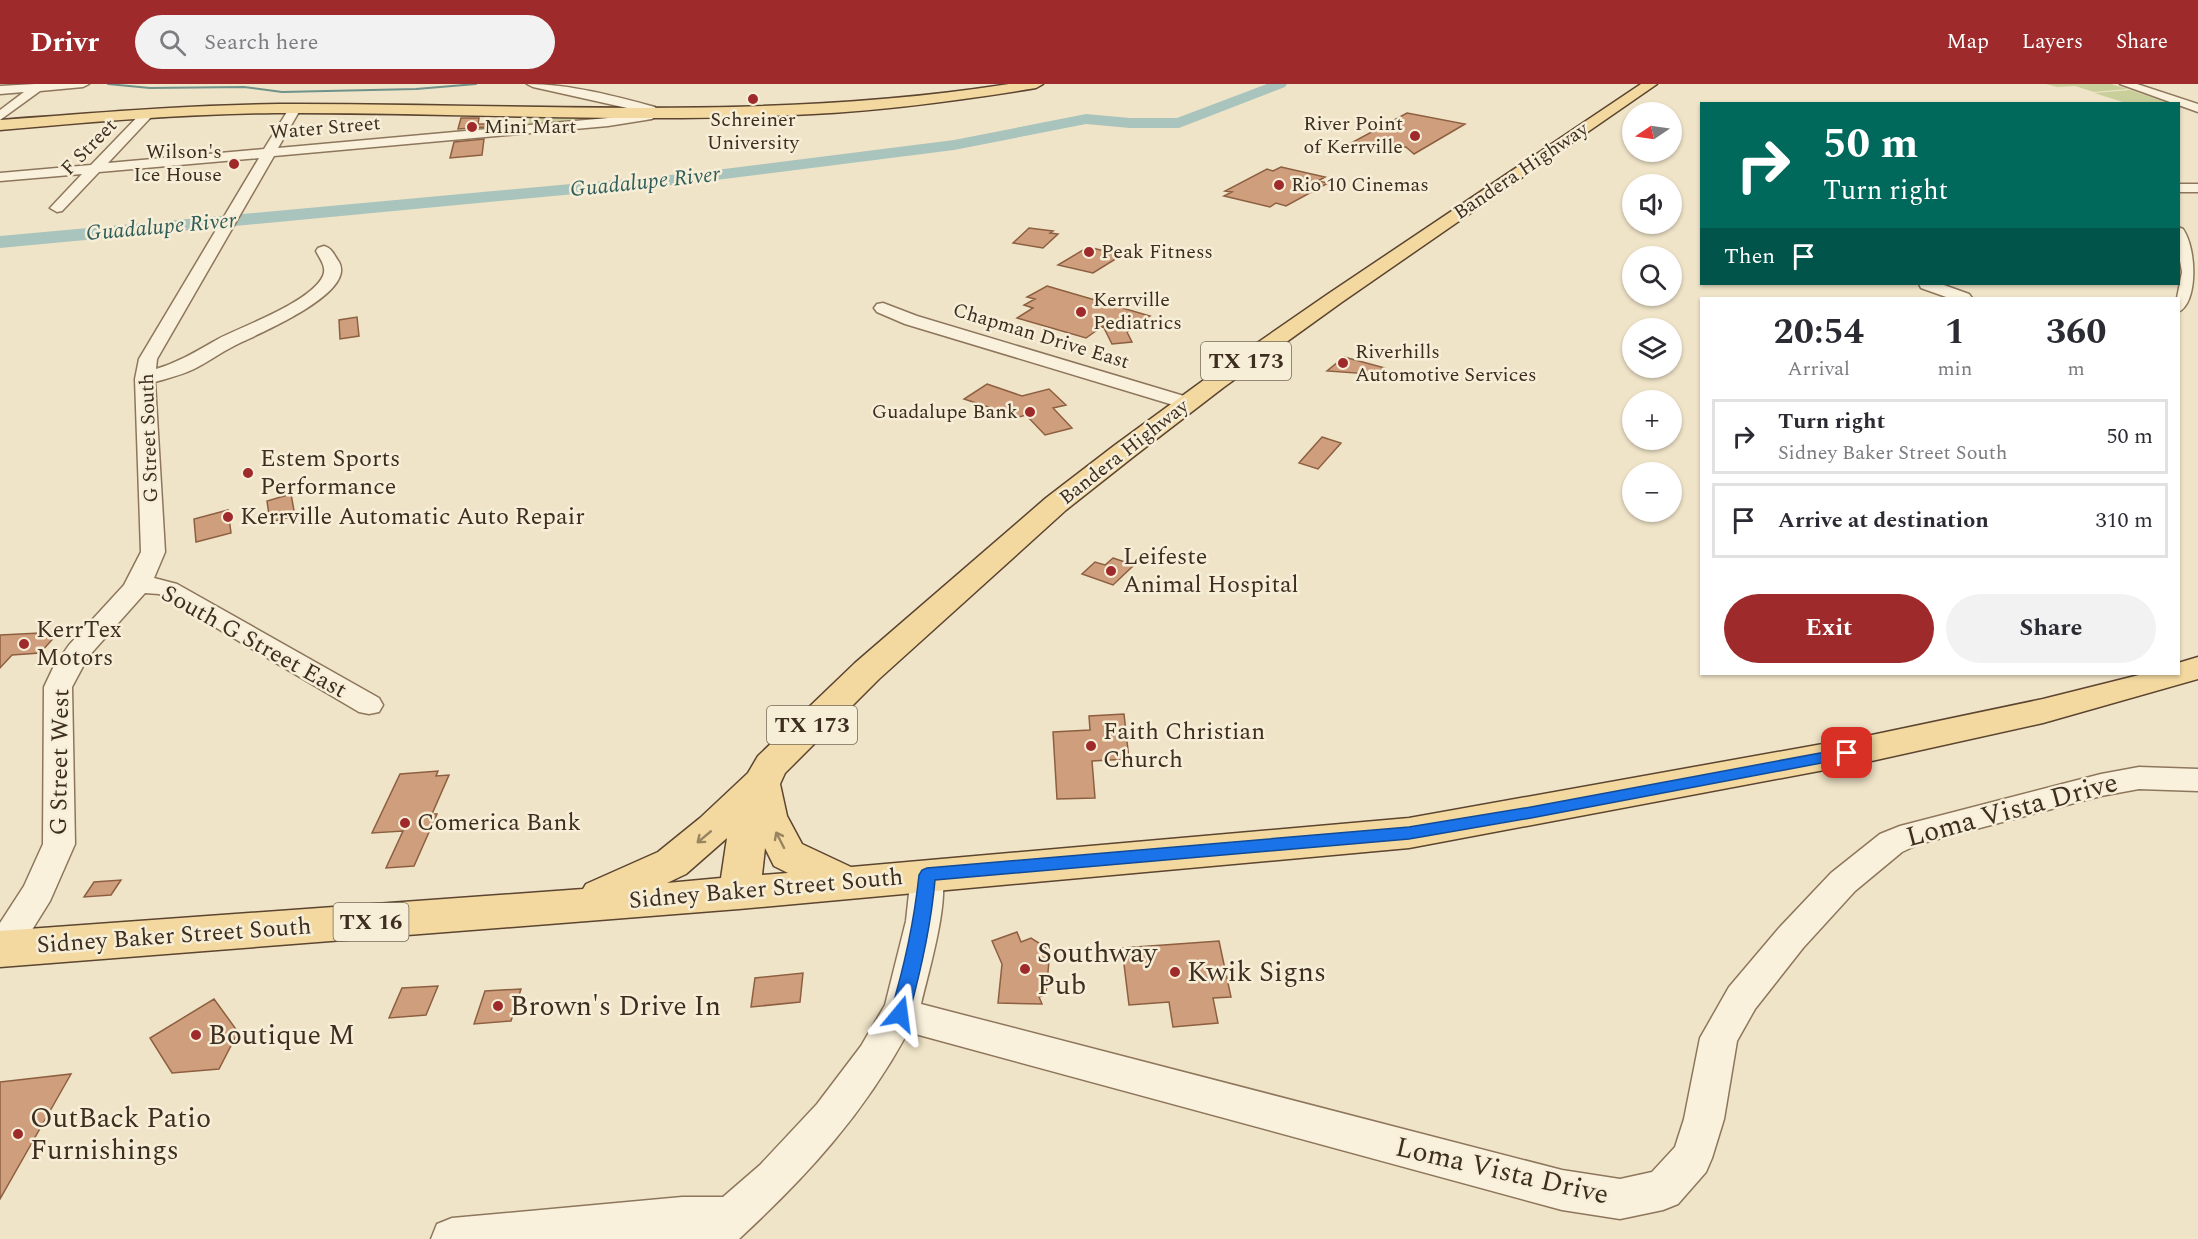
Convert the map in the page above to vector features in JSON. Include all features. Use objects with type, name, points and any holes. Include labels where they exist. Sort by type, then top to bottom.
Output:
[{"type":"main road","points":[[0,124],[148,113],[294,110],[437,110],[652,115],[755,113],[845,108],[938,99],[1036,84]]},
{"type":"main road","name":"Bandera Highway","points":[[739,893],[754,798],[761,781],[771,765],[867,671],[1056,504],[1187,403],[1335,298],[1650,84]]},
{"type":"main road","name":"Sidney Baker Street South","points":[[2180,674],[2198,668]]},
{"type":"main road","name":"Sidney Baker Street South","points":[[1,950],[739,893],[1431,829],[1867,749],[2043,711],[2175,675]]},
{"type":"main road","points":[[761,781],[768,816],[788,855],[844,882]]},
{"type":"main road","points":[[572,906],[672,863],[714,828],[761,781]]},
{"type":"street","points":[[0,90],[83,84]]},
{"type":"street","points":[[532,84],[637,106],[651,110],[652,115]]},
{"type":"street","points":[[2126,84],[2198,108]]},
{"type":"street","points":[[0,116],[37,87]]},
{"type":"street","name":"G Street South","points":[[138,585],[150,565],[153,552],[146,366],[151,351],[294,110]]},
{"type":"street","points":[[430,138],[437,110]]},
{"type":"street","name":"F Street","points":[[57,208],[148,113]]},
{"type":"street","name":"Water Street","points":[[0,177],[608,122],[652,115]]},
{"type":"street","points":[[2180,188],[2198,188]]},
{"type":"street","points":[[2180,236],[2195,270],[2194,294],[2180,306]]},
{"type":"street","points":[[145,379],[186,366],[225,343],[299,306],[331,278],[333,267],[324,251]]},
{"type":"street","points":[[1930,285],[1960,297]]},
{"type":"street","name":"Chapman Drive East","points":[[883,308],[911,320],[1187,403]]},
{"type":"street","name":"South G Street East","points":[[138,585],[161,586],[168,589],[369,705]]},
{"type":"street","name":"G Street West","points":[[1,950],[42,883],[59,843],[58,687],[61,678],[76,654],[138,585]]},
{"type":"street","name":"Loma Vista Drive","points":[[900,1014],[1563,1190],[1620,1200],[1663,1190],[1692,1158],[1704,1119],[1719,1038],[1742,998],[1791,938],[1843,882],[1891,843],[1911,834],[2139,777],[2198,780]]},
{"type":"street","points":[[452,1239],[682,1218],[720,1228],[774,1179],[831,1117],[874,1058],[900,1014],[916,957],[923,921],[927,875]]},
{"type":"green space","points":[[2046,84],[2111,84],[2128,89],[2094,92],[2075,86],[2057,87]]},
{"type":"green space","points":[[2130,90],[2166,102],[2123,102],[2094,93]]},
{"type":"green space","points":[[530,116],[622,118],[528,125]]},
{"type":"building","name":"River Point of Kerrville","points":[[1407,113],[1465,124],[1414,154],[1406,147],[1368,148],[1351,143]]},
{"type":"building","points":[[461,118],[479,118],[478,124],[485,124],[485,127],[458,129]]},
{"type":"building","points":[[484,139],[482,155],[450,158],[454,142]]},
{"type":"building","name":"Rio 10 Cinemas","points":[[1281,167],[1325,177],[1318,181],[1328,183],[1286,206],[1276,203],[1270,207],[1224,196],[1232,192],[1225,191],[1267,169],[1273,171]]},
{"type":"building","points":[[1029,228],[1053,231],[1050,233],[1058,234],[1043,248],[1013,243]]},
{"type":"building","points":[[1088,247],[1122,255],[1093,273],[1058,265]]},
{"type":"building","name":"Kerrville Pediatrics","points":[[1047,286],[1150,316],[1127,332],[1132,342],[1112,344],[1103,326],[1086,338],[1017,318],[1033,308],[1024,305],[1035,299],[1027,297]]},
{"type":"building","points":[[357,317],[359,336],[340,339],[339,320]]},
{"type":"building","name":"Riverhills Automotive Services","points":[[1344,357],[1385,368],[1384,375],[1327,371]]},
{"type":"building","name":"Guadalupe Bank","points":[[987,384],[1022,396],[1049,389],[1066,405],[1053,408],[1072,428],[1045,435],[1026,415],[1019,417],[964,399]]},
{"type":"building","points":[[1322,437],[1341,443],[1318,469],[1299,463]]},
{"type":"building","points":[[291,494],[295,516],[270,522],[267,501]]},
{"type":"building","points":[[228,510],[231,533],[196,542],[194,519]]},
{"type":"building","name":"Leifeste Animal Hospital","points":[[1113,558],[1134,565],[1113,585],[1082,574],[1095,562],[1105,565]]},
{"type":"building","name":"KerrTex Motors","points":[[59,632],[40,653],[12,655],[0,668],[0,635]]},
{"type":"building","name":"Faith Christian Church","points":[[1124,714],[1129,759],[1092,761],[1095,798],[1057,799],[1053,732],[1090,730],[1089,716]]},
{"type":"building","name":"Comerica Bank","points":[[438,771],[436,776],[449,775],[432,814],[437,814],[414,866],[386,868],[403,831],[372,833],[400,774]]},
{"type":"building","points":[[121,880],[111,895],[84,897],[94,882]]},
{"type":"building","name":"Southway Pub","points":[[1017,932],[1021,942],[1031,938],[1050,950],[1046,994],[1039,997],[1042,1004],[998,1003],[1002,964],[992,941]]},
{"type":"building","name":"Kwik Signs","points":[[1219,941],[1231,997],[1213,998],[1218,1023],[1173,1027],[1169,1002],[1129,1005],[1122,948]]},
{"type":"building","points":[[803,973],[800,1002],[751,1007],[755,978]]},
{"type":"building","points":[[438,986],[426,1015],[389,1018],[402,988]]},
{"type":"building","name":"Brown's Drive In","points":[[521,989],[511,1021],[474,1024],[485,991]]},
{"type":"building","name":"Boutique M","points":[[214,999],[238,1032],[219,1069],[172,1073],[150,1038]]},
{"type":"building","name":"OutBack Patio Furnishings","points":[[71,1074],[0,1199],[0,1082]]},
{"type":"waterway","points":[[108,84],[150,88],[244,87],[282,92],[416,89],[476,84]]},
{"type":"waterway","name":"Guadalupe River","points":[[0,242],[692,178],[954,145],[1086,119],[1130,123],[1179,123],[1280,84]]},
{"type":"place","name":"Schreiner University","points":[[753,99]]},
{"type":"place","name":"Mini Mart","points":[[472,127]]},
{"type":"place","name":"River Point of Kerrville","points":[[1415,136]]},
{"type":"place","name":"Wilson's Ice House","points":[[234,164]]},
{"type":"place","name":"Rio 10 Cinemas","points":[[1279,185]]},
{"type":"place","name":"Peak Fitness","points":[[1089,252]]},
{"type":"place","name":"Kerrville Pediatrics","points":[[1081,312]]},
{"type":"place","name":"Riverhills Automotive Services","points":[[1343,363]]},
{"type":"place","name":"Guadalupe Bank","points":[[1030,412]]},
{"type":"place","name":"Estem Sports Performance","points":[[248,473]]},
{"type":"place","name":"Kerrville Automatic Auto Repair","points":[[228,517]]},
{"type":"place","name":"Leifeste Animal Hospital","points":[[1111,571]]},
{"type":"place","name":"KerrTex Motors","points":[[24,644]]},
{"type":"place","name":"Faith Christian Church","points":[[1091,746]]},
{"type":"place","name":"Comerica Bank","points":[[405,823]]},
{"type":"place","name":"Southway Pub","points":[[1025,969]]},
{"type":"place","name":"Kwik Signs","points":[[1175,972]]},
{"type":"place","name":"Brown's Drive In","points":[[498,1006]]},
{"type":"place","name":"Boutique M","points":[[196,1035]]},
{"type":"place","name":"OutBack Patio Furnishings","points":[[18,1134]]},
{"type":"route","points":[[900,1014],[916,957],[923,921],[927,875],[1409,833],[1847,753]]}]
